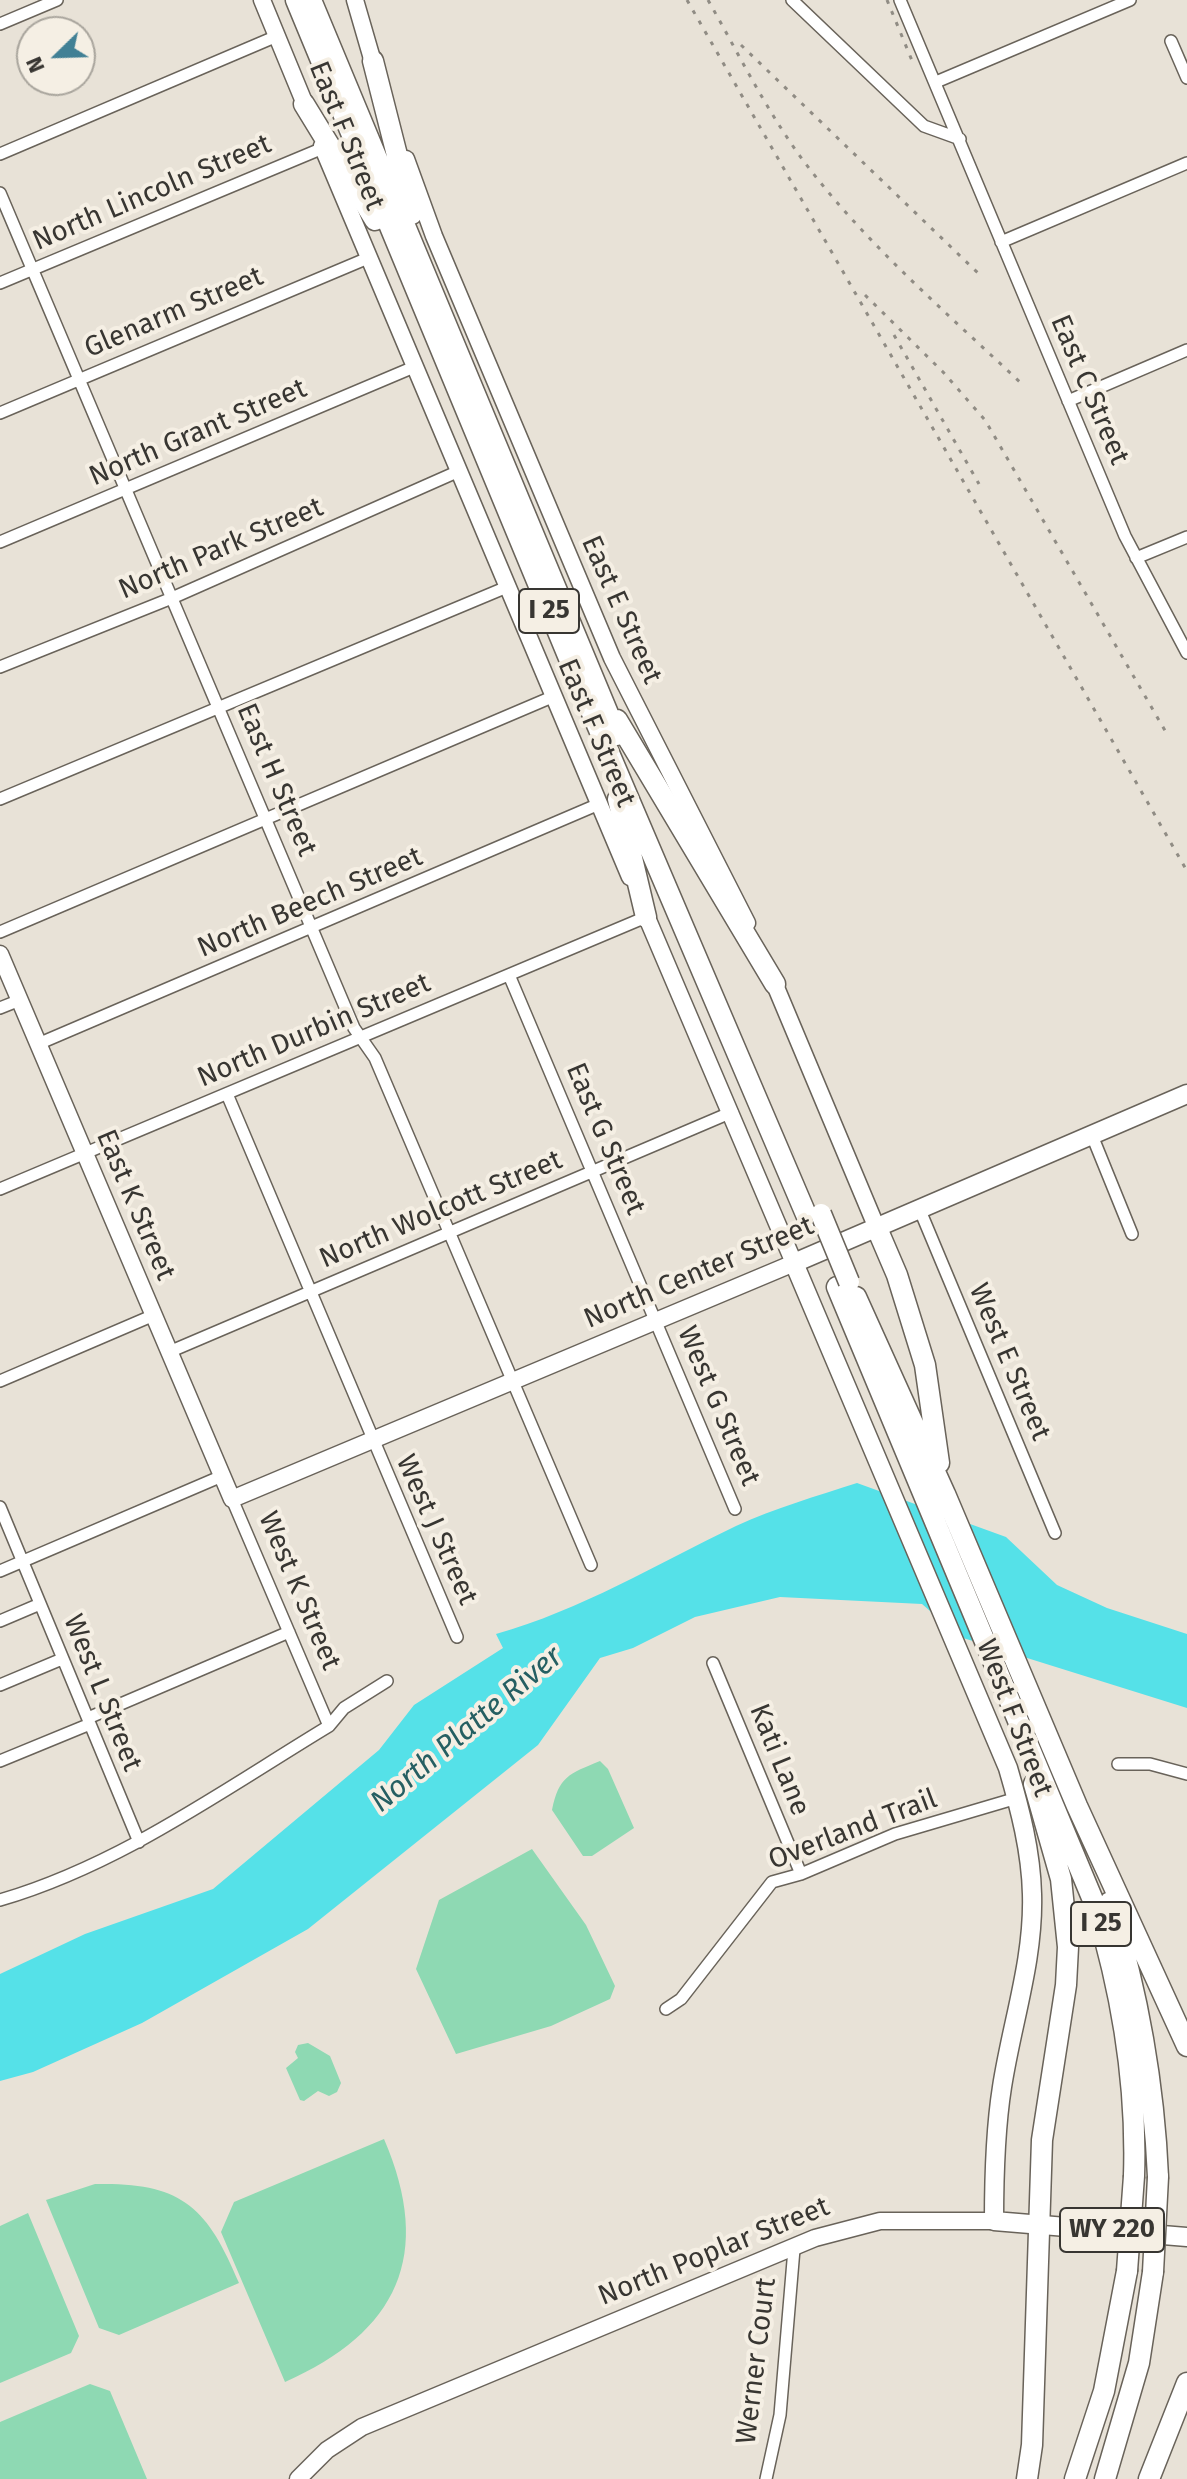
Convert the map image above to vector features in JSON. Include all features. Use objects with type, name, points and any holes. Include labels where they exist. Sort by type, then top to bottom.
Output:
[{"type":"highway","name":"I 25","points":[[296,0],[444,339],[843,1285],[921,1485],[1083,1871],[1106,1939],[1128,2058],[1134,2176],[1127,2271],[1104,2391],[1075,2479]]},
{"type":"highway","name":"I 25","points":[[311,0],[444,339]]},
{"type":"highway","points":[[373,61],[444,339]]},
{"type":"highway","points":[[304,104],[444,339]]},
{"type":"highway","points":[[590,689],[775,984]]},
{"type":"highway","points":[[590,689],[646,917]]},
{"type":"highway","points":[[876,1226],[897,1275],[925,1365],[945,1494]]},
{"type":"highway","name":"I 25","points":[[843,1285],[945,1494],[1077,1806],[1109,1897],[1141,2016],[1152,2084],[1158,2177],[1153,2272],[1139,2363],[1105,2479]]},
{"type":"highway","points":[[1006,1688],[1054,1848],[1067,1921],[1066,1985],[1042,2140],[1032,2445],[1027,2479]]},
{"type":"highway","points":[[1077,1806],[1187,2046]]},
{"type":"highway","points":[[1149,2479],[1187,2383]]},
{"type":"main road","name":"East F Street","points":[[262,0],[552,697],[794,1263]]},
{"type":"main road","name":"East E Street","points":[[355,0],[434,236],[612,658],[719,864],[775,984],[876,1226]]},
{"type":"main road","name":"East K Street","points":[[0,954],[222,1476]]},
{"type":"main road","name":"North Center Street","points":[[232,1499],[657,1322],[1187,1094]]},
{"type":"main road","name":"West F Street","points":[[794,1263],[1008,1768],[1030,1859],[1031,1921],[1023,1988],[1002,2086],[995,2155],[994,2221]]},
{"type":"main road","name":"West K Street","points":[[222,1476],[232,1499]]},
{"type":"main road","name":"North Poplar Street","points":[[298,2479],[327,2450],[362,2427],[846,2228],[880,2221],[994,2221],[1187,2237]]},
{"type":"street","points":[[0,24],[57,0]]},
{"type":"street","points":[[792,0],[924,126],[960,139]]},
{"type":"street","name":"East C Street","points":[[900,0],[1136,558],[1187,653]]},
{"type":"street","points":[[936,82],[1130,0]]},
{"type":"street","points":[[0,154],[277,36]]},
{"type":"street","points":[[1171,41],[1187,78]]},
{"type":"street","name":"North Lincoln Street","points":[[0,283],[323,148]]},
{"type":"street","points":[[1001,242],[1187,163]]},
{"type":"street","name":"East H Street","points":[[0,193],[312,928],[361,1037],[375,1058],[591,1565]]},
{"type":"street","name":"Glenarm Street","points":[[0,413],[368,258]]},
{"type":"street","points":[[1068,401],[1187,350]]},
{"type":"street","name":"North Grant Street","points":[[0,542],[414,367]]},
{"type":"street","name":"North Park Street","points":[[0,667],[172,598],[459,471]]},
{"type":"street","points":[[1136,558],[1187,537]]},
{"type":"street","points":[[0,799],[507,587]]},
{"type":"street","points":[[0,932],[552,697]]},
{"type":"street","name":"North Beech Street","points":[[38,1044],[599,804]]},
{"type":"street","name":"North Durbin Street","points":[[0,1189],[646,917]]},
{"type":"street","name":"East G Street","points":[[509,975],[657,1322]]},
{"type":"street","points":[[0,1008],[20,1000]]},
{"type":"street","name":"West J Street","points":[[227,1094],[371,1441],[457,1637]]},
{"type":"street","name":"North Wolcott Street","points":[[169,1352],[732,1112]]},
{"type":"street","points":[[1091,1133],[1132,1234]]},
{"type":"street","name":"West E Street","points":[[919,1208],[1055,1533]]},
{"type":"street","points":[[0,1381],[154,1315]]},
{"type":"street","name":"West G Street","points":[[657,1322],[735,1509]]},
{"type":"street","points":[[0,1571],[222,1476]]},
{"type":"street","name":"West K Street","points":[[232,1499],[329,1726]]},
{"type":"street","name":"West L Street","points":[[0,1507],[139,1842]]},
{"type":"street","points":[[0,1621],[40,1604]]},
{"type":"street","points":[[0,1761],[289,1632]]},
{"type":"street","points":[[0,1685],[62,1659]]},
{"type":"street","name":"Kati Lane","points":[[713,1663],[801,1874]]},
{"type":"street","points":[[0,1900],[45,1887],[100,1864],[139,1842],[329,1726],[344,1708],[387,1681]]},
{"type":"street","points":[[1118,1764],[1150,1764],[1187,1774]]},
{"type":"street","name":"Overland Trail","points":[[666,2009],[681,1999],[772,1882],[801,1874],[895,1834],[1017,1798]]},
{"type":"street","name":"Werner Court","points":[[766,2479],[780,2415],[794,2249]]},
{"type":"green space","points":[[600,1761],[608,1769],[634,1828],[592,1856],[583,1856],[552,1810],[562,1783],[580,1769]]},
{"type":"green space","points":[[532,1849],[586,1925],[615,1986],[610,1999],[551,2026],[456,2054],[416,1969],[439,1900]]},
{"type":"green space","points":[[308,2043],[330,2056],[341,2083],[337,2092],[329,2096],[318,2091],[304,2101],[300,2100],[286,2068],[298,2058],[295,2052],[298,2045]]},
{"type":"green space","points":[[384,2139],[399,2181],[406,2219],[404,2254],[396,2285],[379,2314],[355,2339],[324,2362],[285,2382],[221,2232],[234,2202]]},
{"type":"green space","points":[[95,2184],[149,2188],[170,2194],[187,2204],[202,2217],[215,2235],[239,2283],[119,2335],[99,2328],[46,2200]]},
{"type":"green space","points":[[28,2213],[79,2336],[71,2353],[0,2383],[0,2226]]},
{"type":"green space","points":[[90,2384],[110,2391],[147,2479],[0,2479],[0,2422]]},
{"type":"water","name":"North Platte River","points":[[857,1483],[1006,1537],[1057,1585],[1107,1608],[1187,1634],[1187,1708],[960,1637],[922,1604],[780,1597],[695,1617],[633,1648],[600,1658],[538,1745],[308,1929],[142,2023],[33,2072],[0,2081],[0,1974],[85,1934],[213,1889],[379,1750],[414,1705],[503,1648],[496,1634],[588,1599],[736,1526]]},
{"type":"railway","points":[[687,0],[1187,871]]},
{"type":"railway","points":[[708,0],[770,110],[812,172],[886,255],[1022,384]]},
{"type":"railway","points":[[887,0],[913,63]]},
{"type":"railway","points":[[741,45],[980,275]]},
{"type":"railway","points":[[865,295],[943,372],[985,420],[1167,734]]},
{"type":"railway","points":[[894,335],[979,484]]}]
